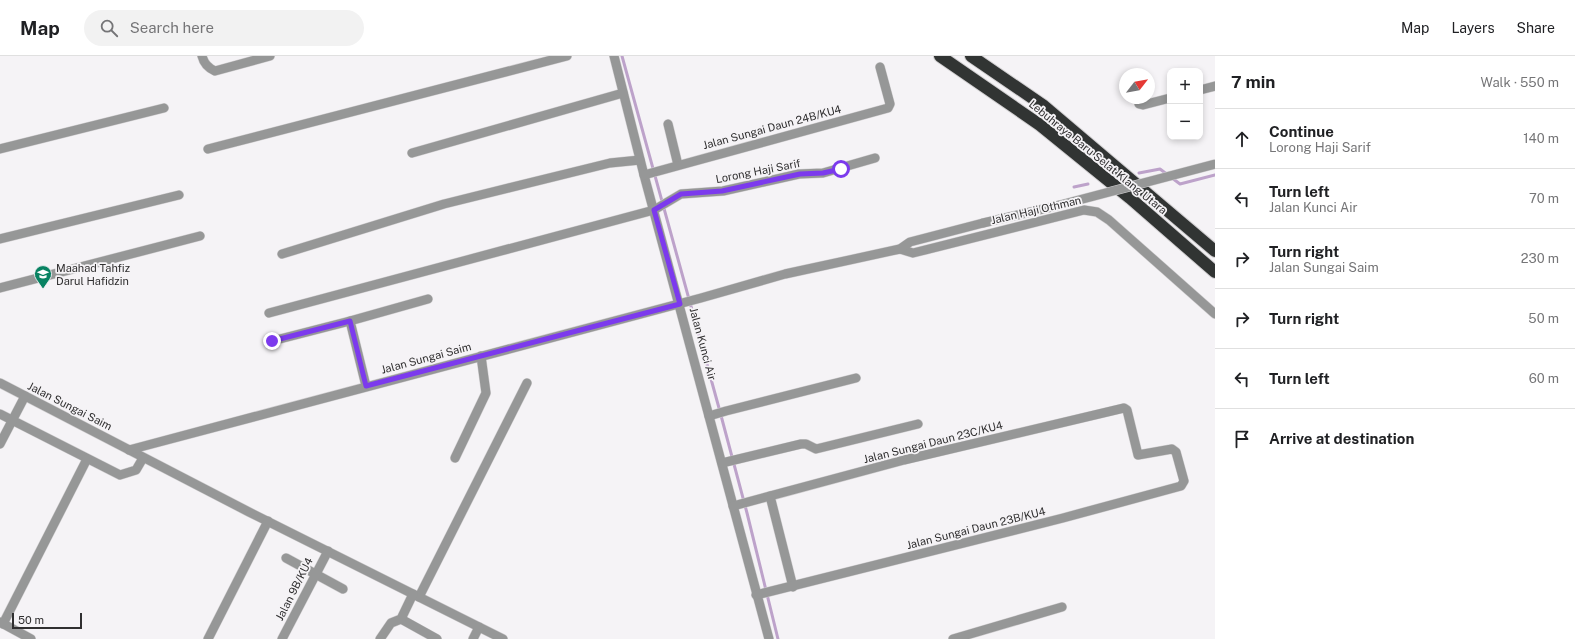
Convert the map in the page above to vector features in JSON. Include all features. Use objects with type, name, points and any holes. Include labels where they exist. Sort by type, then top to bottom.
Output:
[{"type":"highway","name":"Lebuhraya Baru Selat Klang Utara","points":[[940,56],[1040,125],[1130,198],[1215,272]]},
{"type":"highway","name":"Lebuhraya Baru Selat Klang Utara","points":[[971,56],[1044,106],[1215,251]]},
{"type":"street","points":[[202,56],[203,61],[209,68],[215,71],[270,56]]},
{"type":"street","points":[[208,149],[567,56]]},
{"type":"street","name":"Jalan Kunci Air","points":[[614,56],[640,160],[647,174],[682,303],[729,462],[736,505],[760,595],[769,639]]},
{"type":"street","name":"Jalan Sungai Daun 24B/KU4","points":[[647,174],[888,108],[890,104],[880,67]]},
{"type":"street","points":[[1203,89],[1215,86]]},
{"type":"street","points":[[412,153],[623,93]]},
{"type":"street","points":[[1155,102],[1167,99]]},
{"type":"street","points":[[1139,104],[1147,104]]},
{"type":"street","points":[[0,149],[164,108]]},
{"type":"street","points":[[668,124],[678,165]]},
{"type":"street","name":"Lorong Haji Sarif","points":[[269,313],[657,208],[681,194],[722,191],[800,174],[823,173],[875,158]]},
{"type":"street","points":[[282,254],[444,204],[610,163],[640,160]]},
{"type":"street","points":[[900,249],[910,242],[983,222],[1060,205],[1215,164]]},
{"type":"street","points":[[0,239],[179,195]]},
{"type":"street","name":"Jalan Haji Othman","points":[[900,249],[913,253],[1084,210],[1097,212],[1109,220],[1215,314]]},
{"type":"street","points":[[0,288],[200,236]]},
{"type":"street","name":"Jalan Sungai Saim","points":[[129,450],[701,298],[785,274],[900,249]]},
{"type":"street","points":[[272,341],[428,299]]},
{"type":"street","points":[[350,321],[366,386]]},
{"type":"street","points":[[455,458],[486,393],[481,356]]},
{"type":"street","points":[[716,414],[856,378]]},
{"type":"street","name":"Jalan Sungai Saim","points":[[0,383],[143,458],[503,639]]},
{"type":"street","points":[[380,639],[390,623],[401,619],[416,595],[527,383]]},
{"type":"street","points":[[0,444],[25,396]]},
{"type":"street","name":"Jalan Sungai Daun 23C/KU4","points":[[736,505],[904,460],[1124,408],[1127,410],[1138,455],[1172,449],[1175,450],[1183,484]]},
{"type":"street","points":[[0,414],[120,475],[136,470],[143,458]]},
{"type":"street","points":[[729,462],[801,444],[806,444],[816,449],[918,424]]},
{"type":"street","points":[[31,639],[2,623],[87,459]]},
{"type":"street","name":"Jalan Sungai Daun 23B/KU4","points":[[760,595],[1063,518],[1181,486],[1183,484]]},
{"type":"street","points":[[770,496],[792,587]]},
{"type":"street","points":[[208,639],[268,521]]},
{"type":"street","name":"Jalan 9B/KU4","points":[[282,639],[328,551]]},
{"type":"street","points":[[286,558],[343,588]]},
{"type":"street","points":[[953,639],[1062,607]]},
{"type":"street","points":[[401,619],[437,639]]},
{"type":"street","points":[[473,639],[480,627]]},
{"type":"waterway","points":[[622,56],[719,408],[778,639]]},
{"type":"waterway","points":[[1139,173],[1160,169],[1180,184],[1215,175]]},
{"type":"waterway","points":[[1074,187],[1088,184]]},
{"type":"place","name":"Maahad Tahfiz Darul Hafidzin","points":[[43,289]]},
{"type":"route","points":[[272,341],[350,321],[366,386],[680,304],[654,210],[681,194],[722,191],[800,174],[823,173],[841,169]]}]
